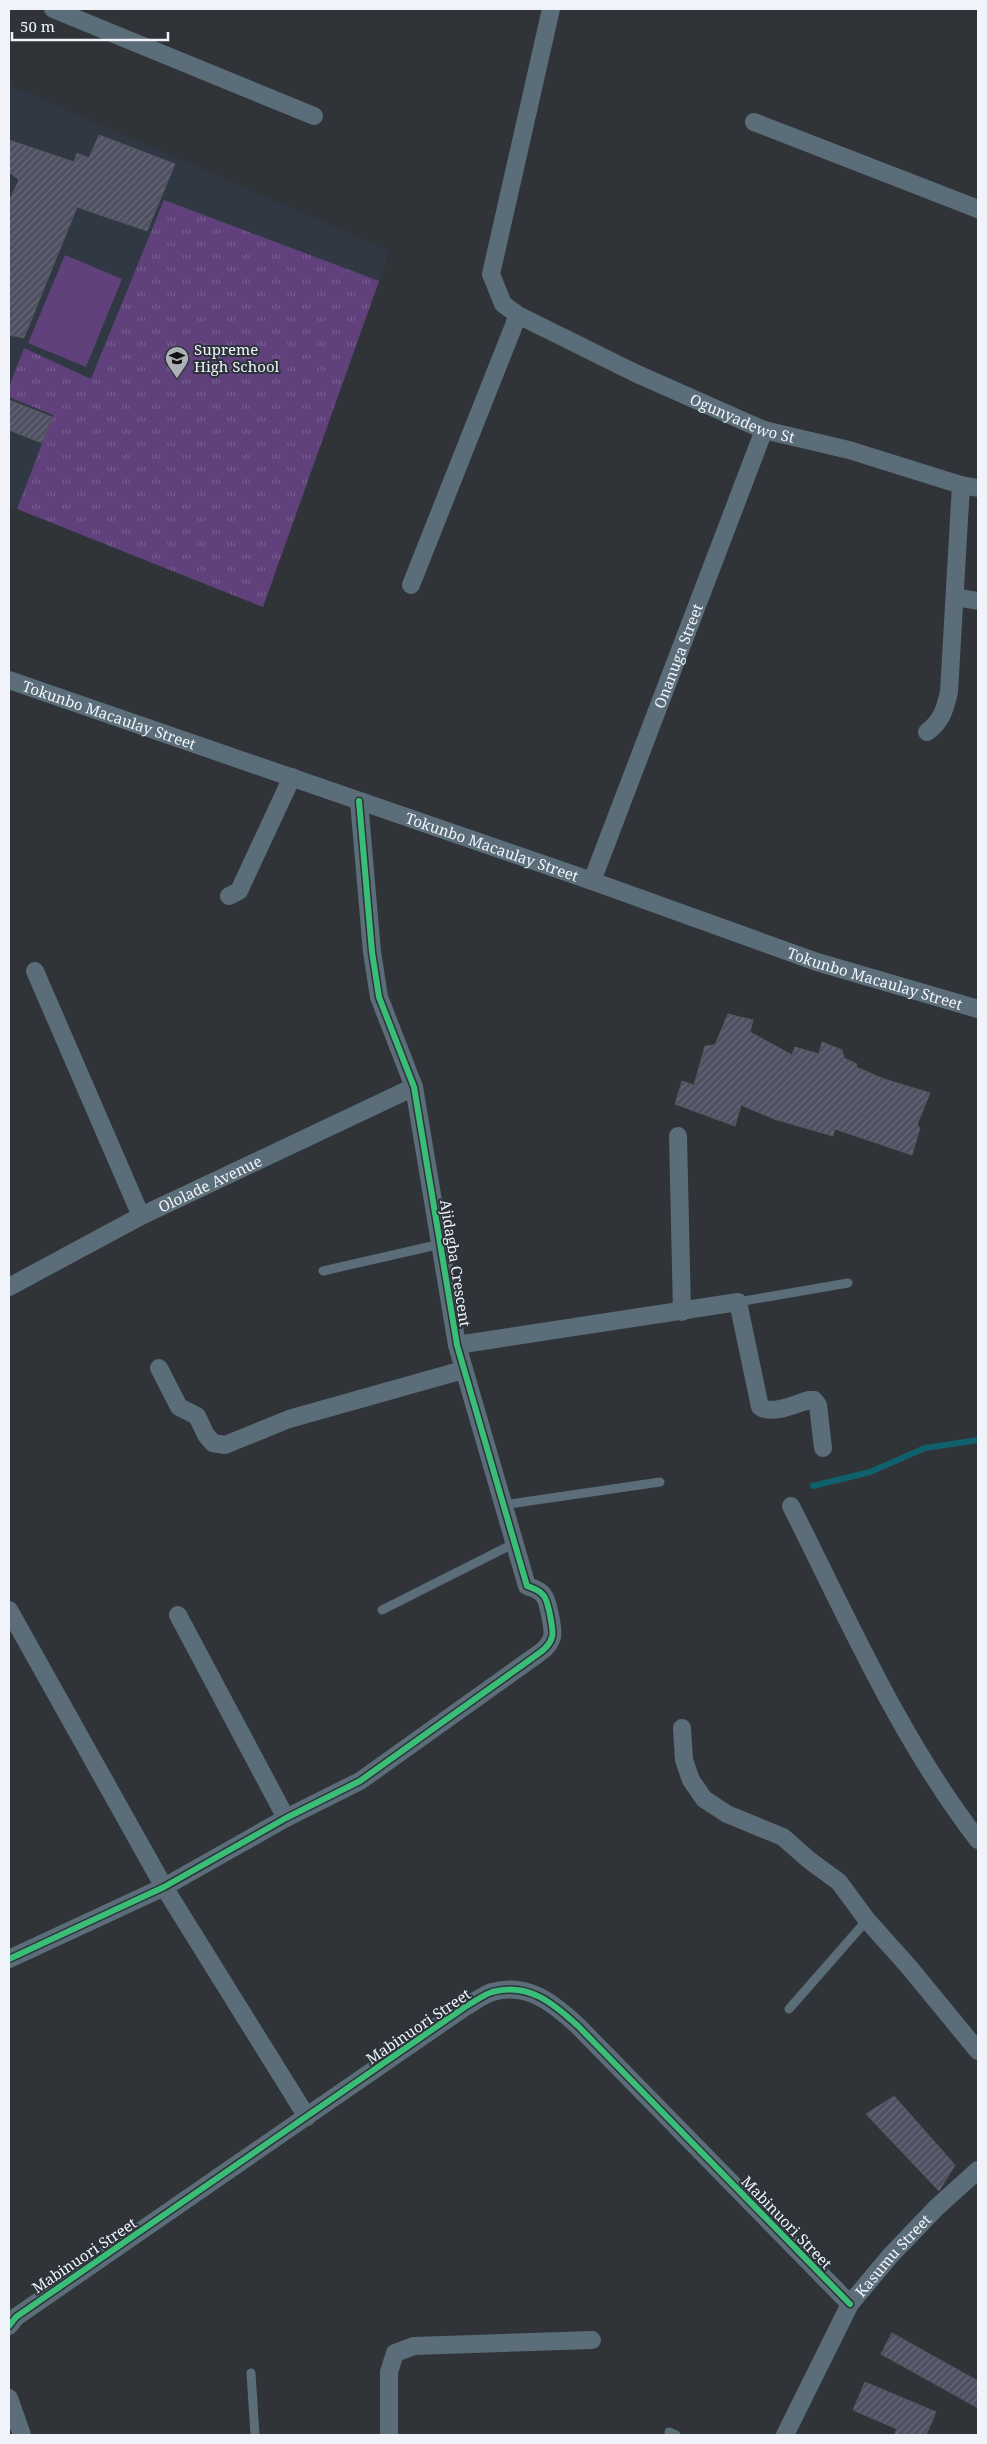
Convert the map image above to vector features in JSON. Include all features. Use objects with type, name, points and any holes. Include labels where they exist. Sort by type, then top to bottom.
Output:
[{"type":"street","points":[[53,9],[314,116]]},
{"type":"street","name":"Ogunyadewo St","points":[[551,9],[491,274],[503,304],[518,315],[635,373],[764,430],[848,450],[970,486]]},
{"type":"street","points":[[754,122],[978,209]]},
{"type":"street","points":[[411,585],[518,315]]},
{"type":"street","name":"Onanuga Street","points":[[592,881],[764,430]]},
{"type":"street","points":[[927,732],[938,724],[946,708],[949,692],[955,597],[970,486]]},
{"type":"street","points":[[955,597],[978,600]]},
{"type":"street","name":"Tokunbo Macaulay Street","points":[[9,680],[592,881],[817,962],[978,1009]]},
{"type":"street","points":[[229,896],[239,891],[292,777]]},
{"type":"street","name":"Ajidagba Crescent","points":[[9,1959],[164,1887],[286,1818],[360,1781],[493,1688],[547,1647],[552,1637],[553,1629],[544,1596],[535,1588],[527,1586],[457,1345],[414,1087],[379,997],[372,952],[359,801]]},
{"type":"street","points":[[35,971],[141,1216]]},
{"type":"street","name":"Ololade Avenue","points":[[9,1287],[141,1216],[414,1087]]},
{"type":"street","points":[[678,1136],[682,1312]]},
{"type":"street","points":[[457,1345],[738,1302],[760,1407],[766,1410],[776,1410],[814,1400],[818,1405],[824,1448]]},
{"type":"street","points":[[159,1368],[179,1407],[197,1416],[206,1436],[213,1443],[225,1446],[289,1419],[463,1370]]},
{"type":"street","points":[[791,1506],[892,1707],[950,1804],[978,1840]]},
{"type":"street","points":[[9,1610],[164,1887],[307,2117]]},
{"type":"street","points":[[178,1615],[286,1818]]},
{"type":"street","points":[[682,1728],[684,1760],[691,1780],[704,1798],[728,1814],[783,1837],[809,1860],[839,1882],[867,1920],[909,1966],[978,2051]]},
{"type":"street","name":"Mabinuori Street","points":[[9,2326],[16,2316],[465,2007],[492,1992],[520,1989],[554,2003],[850,2304]]},
{"type":"street","name":"Kasumu Street","points":[[785,2435],[850,2304],[890,2256],[936,2208],[978,2170]]},
{"type":"street","points":[[388,2435],[389,2372],[395,2353],[414,2346],[592,2340]]},
{"type":"street","points":[[9,2398],[22,2435]]},
{"type":"lane","points":[[323,1271],[441,1244]]},
{"type":"lane","points":[[738,1302],[848,1283]]},
{"type":"lane","points":[[503,1505],[660,1482]]},
{"type":"lane","points":[[382,1610],[515,1543]]},
{"type":"lane","points":[[789,2009],[867,1920]]},
{"type":"lane","points":[[251,2373],[255,2435]]},
{"type":"shaded area","name":"Supreme High School","points":[[9,85],[390,251],[263,607],[9,506]]},
{"type":"green space","name":"Supreme High School","points":[[164,200],[379,281],[263,607],[17,509],[53,415],[9,397],[9,387],[24,348],[91,379]]},
{"type":"green space","points":[[65,255],[122,279],[86,367],[28,343]]},
{"type":"building","points":[[99,135],[175,164],[147,231],[77,207],[24,338],[9,335],[9,201],[19,180],[9,172],[9,140],[74,162],[77,153],[89,158]]},
{"type":"building","points":[[9,400],[52,417],[42,443],[9,430]]},
{"type":"building","points":[[728,1014],[753,1020],[750,1032],[792,1055],[795,1047],[819,1054],[822,1042],[842,1050],[844,1058],[857,1064],[856,1067],[884,1079],[930,1093],[917,1125],[920,1128],[912,1155],[835,1129],[833,1136],[774,1119],[741,1105],[735,1126],[675,1104],[682,1081],[694,1085],[705,1046],[715,1045]]},
{"type":"building","points":[[894,2096],[955,2165],[939,2191],[866,2114]]},
{"type":"building","points":[[892,2333],[978,2381],[978,2408],[881,2354]]},
{"type":"building","points":[[865,2382],[936,2412],[926,2435],[894,2435],[897,2429],[853,2410]]},
{"type":"waterway","points":[[813,1486],[870,1472],[925,1448],[978,1440]]},
{"type":"cycle path","points":[[9,1959],[164,1887],[286,1818],[360,1781],[540,1652],[549,1644],[552,1637],[546,1599],[534,1588],[527,1586],[457,1345],[414,1087],[379,997],[372,952],[359,801]]},
{"type":"cycle path","points":[[9,2326],[16,2317],[465,2007],[489,1993],[505,1990],[528,1992],[539,1997],[549,2002],[578,2026],[850,2304]]},
{"type":"place","name":"Supreme High School","points":[[177,379]]}]
